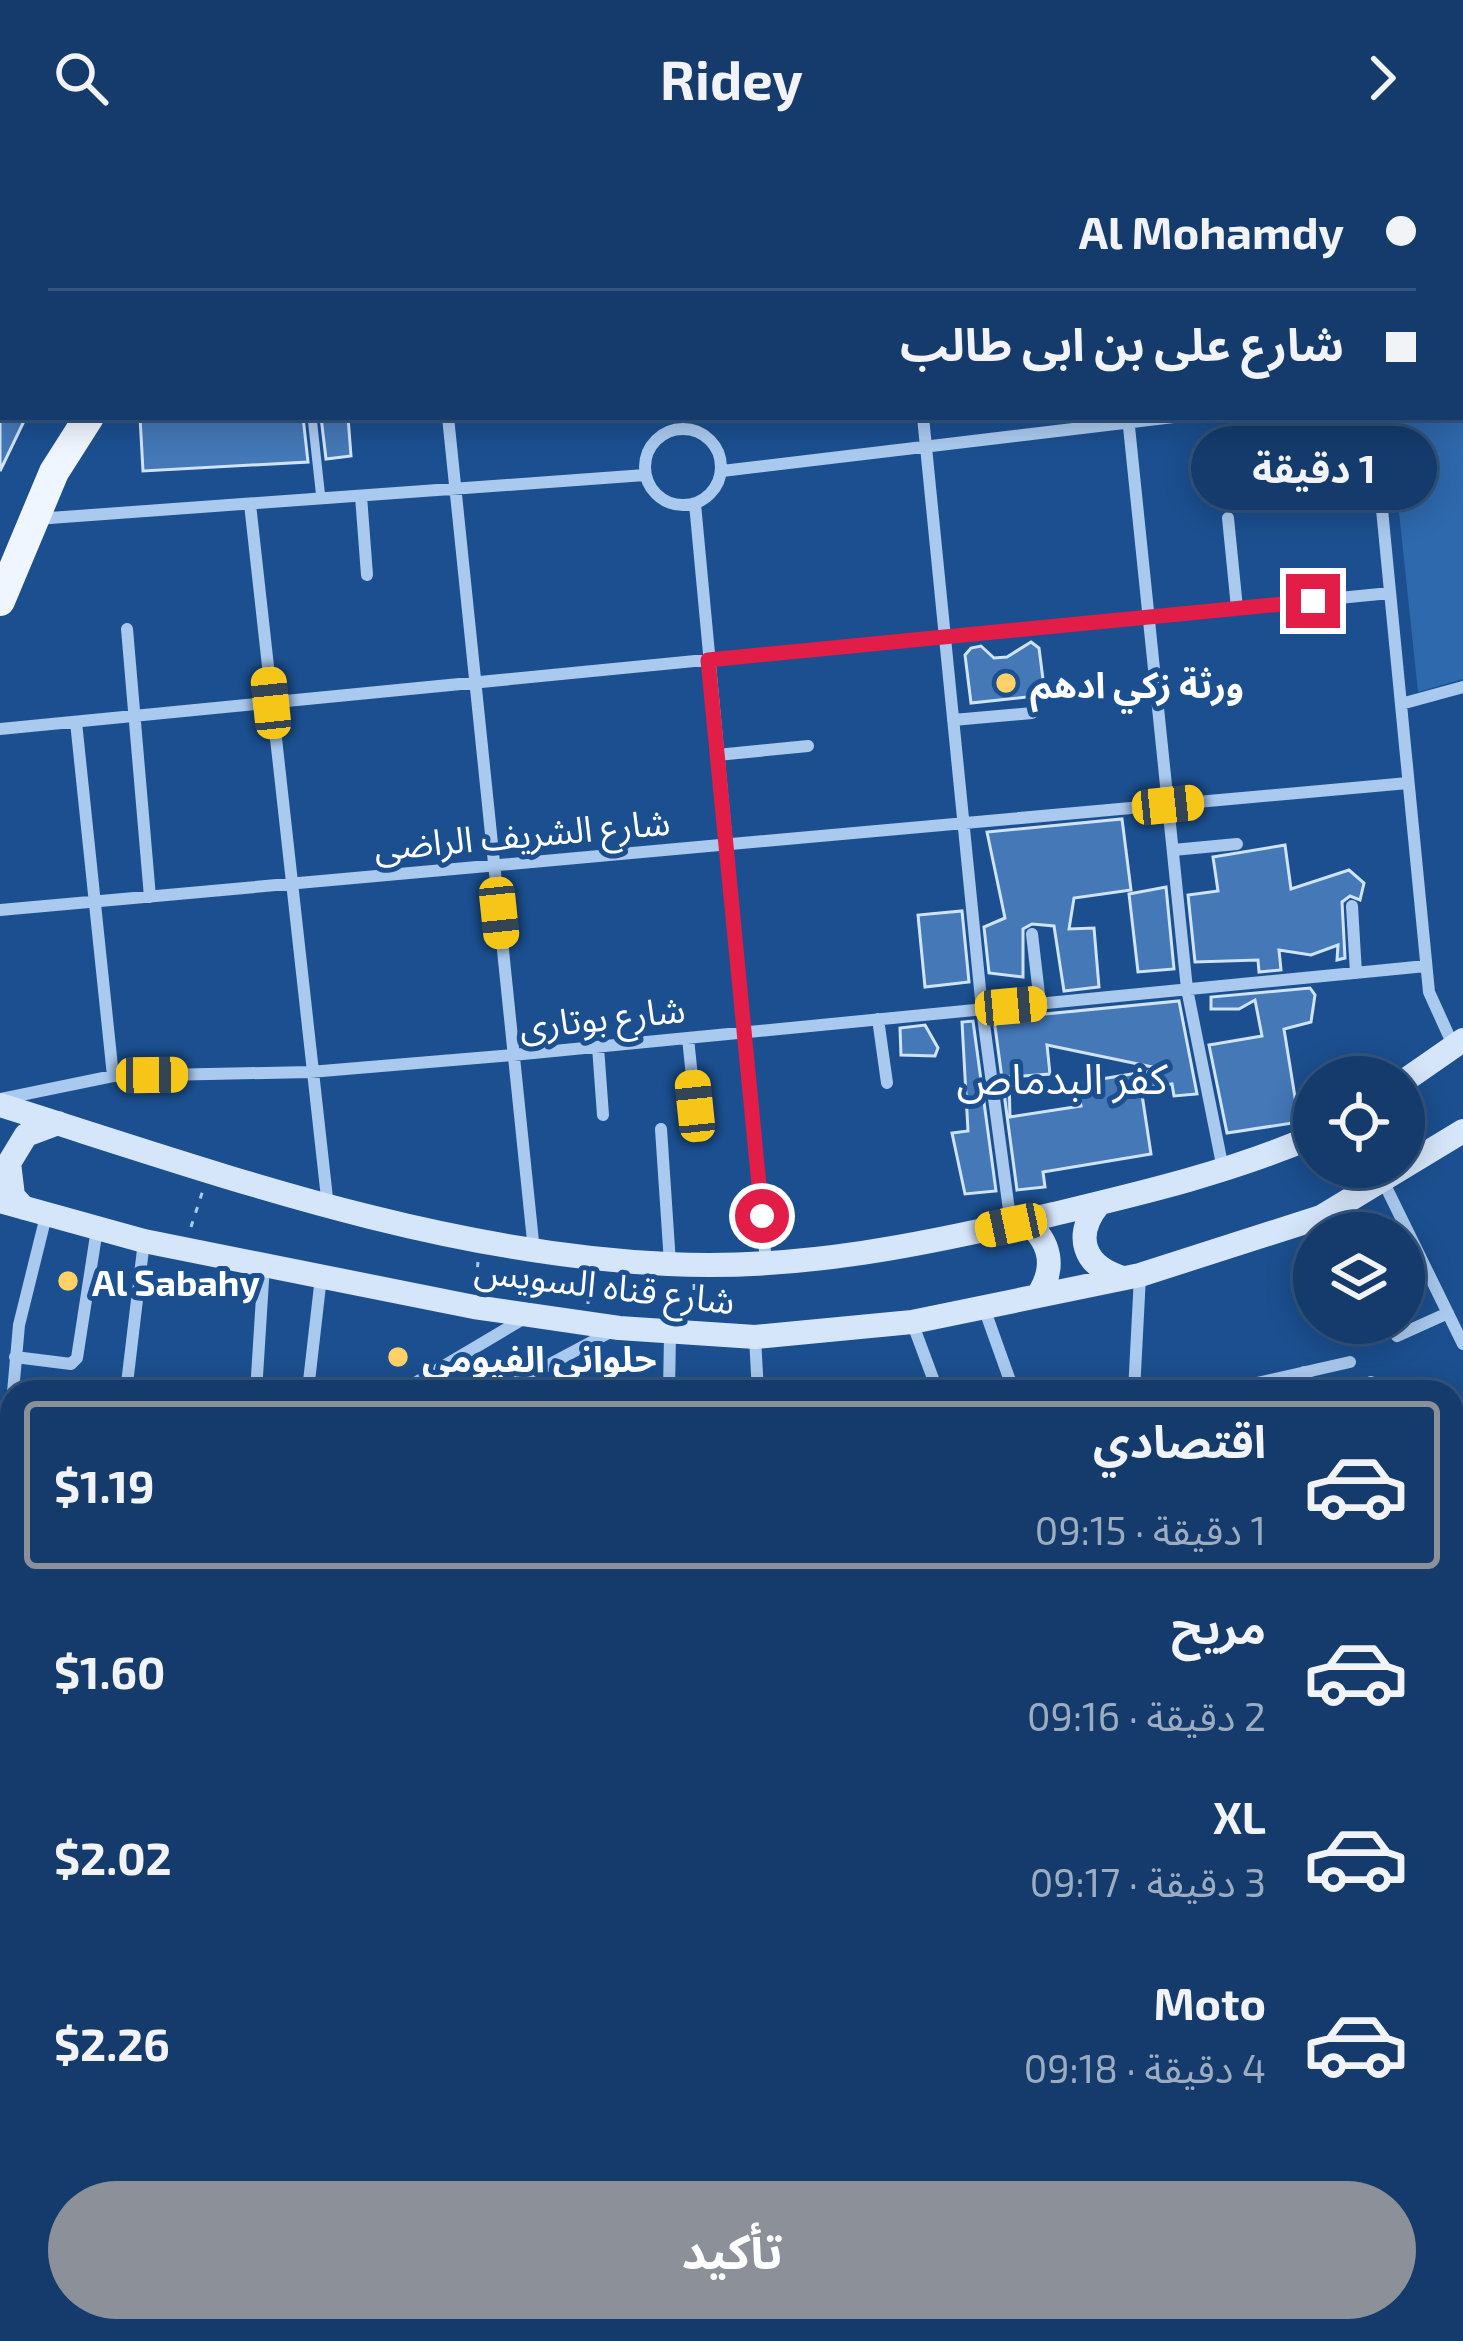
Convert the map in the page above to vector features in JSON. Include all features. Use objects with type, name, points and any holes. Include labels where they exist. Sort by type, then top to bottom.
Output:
[{"type":"main road","points":[[0,601],[32,519],[87,420]]},
{"type":"main road","points":[[1425,1066],[1458,1042]]},
{"type":"main road","name":"شارع قناه السويس","points":[[0,1102],[328,1208],[534,1251],[682,1264],[766,1262],[924,1244],[1099,1204],[1223,1170],[1293,1144]]},
{"type":"main road","points":[[23,1208],[13,1196],[8,1163],[26,1135],[58,1123]]},
{"type":"main road","name":"شارع قناه السويس","points":[[1425,1155],[1463,1131]]},
{"type":"main road","name":"شارع قناه السويس","points":[[1339,1212],[1373,1188]]},
{"type":"main road","points":[[1099,1204],[1083,1233],[1085,1250],[1094,1264],[1131,1277]]},
{"type":"main road","name":"شارع قناه السويس","points":[[23,1208],[144,1241],[474,1307],[619,1328],[755,1336],[912,1322],[1131,1277],[1293,1233]]},
{"type":"main road","points":[[1018,1223],[1043,1238],[1050,1261],[1038,1295]]},
{"type":"street","points":[[448,420],[534,1251]]},
{"type":"street","points":[[923,420],[982,1009],[1018,1223]]},
{"type":"street","points":[[1035,420],[1037,433]]},
{"type":"street","points":[[722,471],[1129,420],[1187,989],[1223,1170]]},
{"type":"street","points":[[1373,420],[1426,966],[1439,1020],[1458,1042]]},
{"type":"street","points":[[673,424],[708,438],[722,471],[714,492],[694,505],[658,497],[645,475],[653,442],[673,424]]},
{"type":"street","points":[[32,519],[645,475]]},
{"type":"street","points":[[361,496],[367,575]]},
{"type":"street","points":[[250,504],[328,1208]]},
{"type":"street","points":[[694,505],[766,1262]]},
{"type":"street","points":[[1228,518],[1237,608]]},
{"type":"street","points":[[0,729],[1390,593]]},
{"type":"street","points":[[127,629],[150,897]]},
{"type":"street","points":[[1401,704],[1463,687]]},
{"type":"street","points":[[953,720],[1032,712]]},
{"type":"street","points":[[76,722],[113,1076]]},
{"type":"street","points":[[717,755],[808,746]]},
{"type":"street","name":"شارع الشريف الراضى","points":[[0,910],[1408,783]]},
{"type":"street","points":[[1173,850],[1237,844]]},
{"type":"street","points":[[1352,906],[1356,973]]},
{"type":"street","points":[[1032,934],[1040,1004]]},
{"type":"street","name":"شارع بوتارى","points":[[0,1102],[113,1076],[310,1072],[513,1055],[1426,966]]},
{"type":"street","points":[[878,1019],[887,1083]]},
{"type":"street","points":[[688,1038],[695,1106]]},
{"type":"street","points":[[598,1047],[603,1114]]},
{"type":"street","points":[[661,1129],[682,1264]]},
{"type":"street","points":[[1386,1188],[1463,1344]]},
{"type":"street","points":[[14,1380],[23,1208]]},
{"type":"street","points":[[15,1357],[71,1364],[77,1358],[97,1229]]},
{"type":"street","points":[[127,1380],[144,1241]]},
{"type":"street","points":[[257,1380],[265,1265]]},
{"type":"street","points":[[312,1380],[321,1276]]},
{"type":"street","points":[[1131,1277],[1134,1380]]},
{"type":"street","points":[[983,1307],[1010,1380]]},
{"type":"street","points":[[1425,1323],[1448,1312]]},
{"type":"street","points":[[420,1380],[530,1315]]},
{"type":"street","points":[[912,1322],[934,1380]]},
{"type":"street","points":[[521,1380],[619,1328]]},
{"type":"street","points":[[669,1380],[670,1333]]},
{"type":"street","points":[[755,1336],[757,1380]]},
{"type":"street","points":[[1277,1380],[1350,1362]]},
{"type":"street","points":[[1304,1372],[1308,1380]]},
{"type":"lane","points":[[312,420],[321,499]]},
{"type":"path","points":[[1425,1135],[1434,1150]]},
{"type":"path","points":[[184,1249],[208,1171]]},
{"type":"path","points":[[474,1307],[480,1242]]},
{"type":"path","points":[[587,1323],[590,1258]]},
{"type":"path","points":[[682,1264],[696,1334]]},
{"type":"shaded area","points":[[1389,420],[1463,420],[1463,679],[1418,692]]},
{"type":"building","points":[[0,420],[25,420],[0,471]]},
{"type":"building","points":[[140,420],[303,420],[308,462],[143,471]]},
{"type":"building","points":[[321,420],[348,420],[351,456],[326,459]]},
{"type":"building","name":"ورثة زكي ادهم","points":[[1031,642],[1039,648],[1045,695],[971,703],[965,655],[971,648],[981,646],[994,658],[1007,657]]},
{"type":"building","points":[[1122,819],[1131,890],[1074,898],[1069,929],[1094,928],[1099,987],[1064,991],[1054,926],[1032,924],[1023,929],[1023,977],[989,973],[984,927],[1005,918],[987,832]]},
{"type":"building","points":[[1285,845],[1291,889],[1349,870],[1364,883],[1360,900],[1350,896],[1342,902],[1345,958],[1337,960],[1338,945],[1311,955],[1279,950],[1281,970],[1259,972],[1258,960],[1195,962],[1188,895],[1218,891],[1213,857]]},
{"type":"building","points":[[1166,887],[1174,969],[1138,972],[1129,894]]},
{"type":"building","points":[[962,911],[969,982],[925,987],[918,915]]},
{"type":"building","points":[[1310,988],[1315,995],[1311,1022],[1284,1029],[1293,1085],[1293,1123],[1227,1133],[1209,1045],[1262,1036],[1255,1000],[1239,1009],[1211,1009],[1211,997]]},
{"type":"building","points":[[1179,1001],[1197,1094],[1174,1096],[1172,1084],[1141,1088],[1151,1154],[1043,1172],[1045,1187],[1017,1190],[994,1019]],"holes":[[[1047,1045],[1162,1069],[1077,1083],[1081,1106],[1010,1117],[1009,1077],[1050,1074]]]},
{"type":"building","points":[[973,1021],[996,1191],[965,1194],[952,1133],[968,1131],[962,1022]]},
{"type":"building","points":[[925,1025],[938,1048],[935,1056],[901,1055],[900,1028]]},
{"type":"place","name":"ورثة زكي ادهم","points":[[1006,683]]},
{"type":"place","name":"Al Sabahy","points":[[68,1281]]},
{"type":"place","name":"حلوانى الفيومى","points":[[398,1357]]},
{"type":"district","name":"كفر البدماص","points":[[1062,1077]]},
{"type":"route","points":[[762,1216],[708,660],[1313,601]]}]
